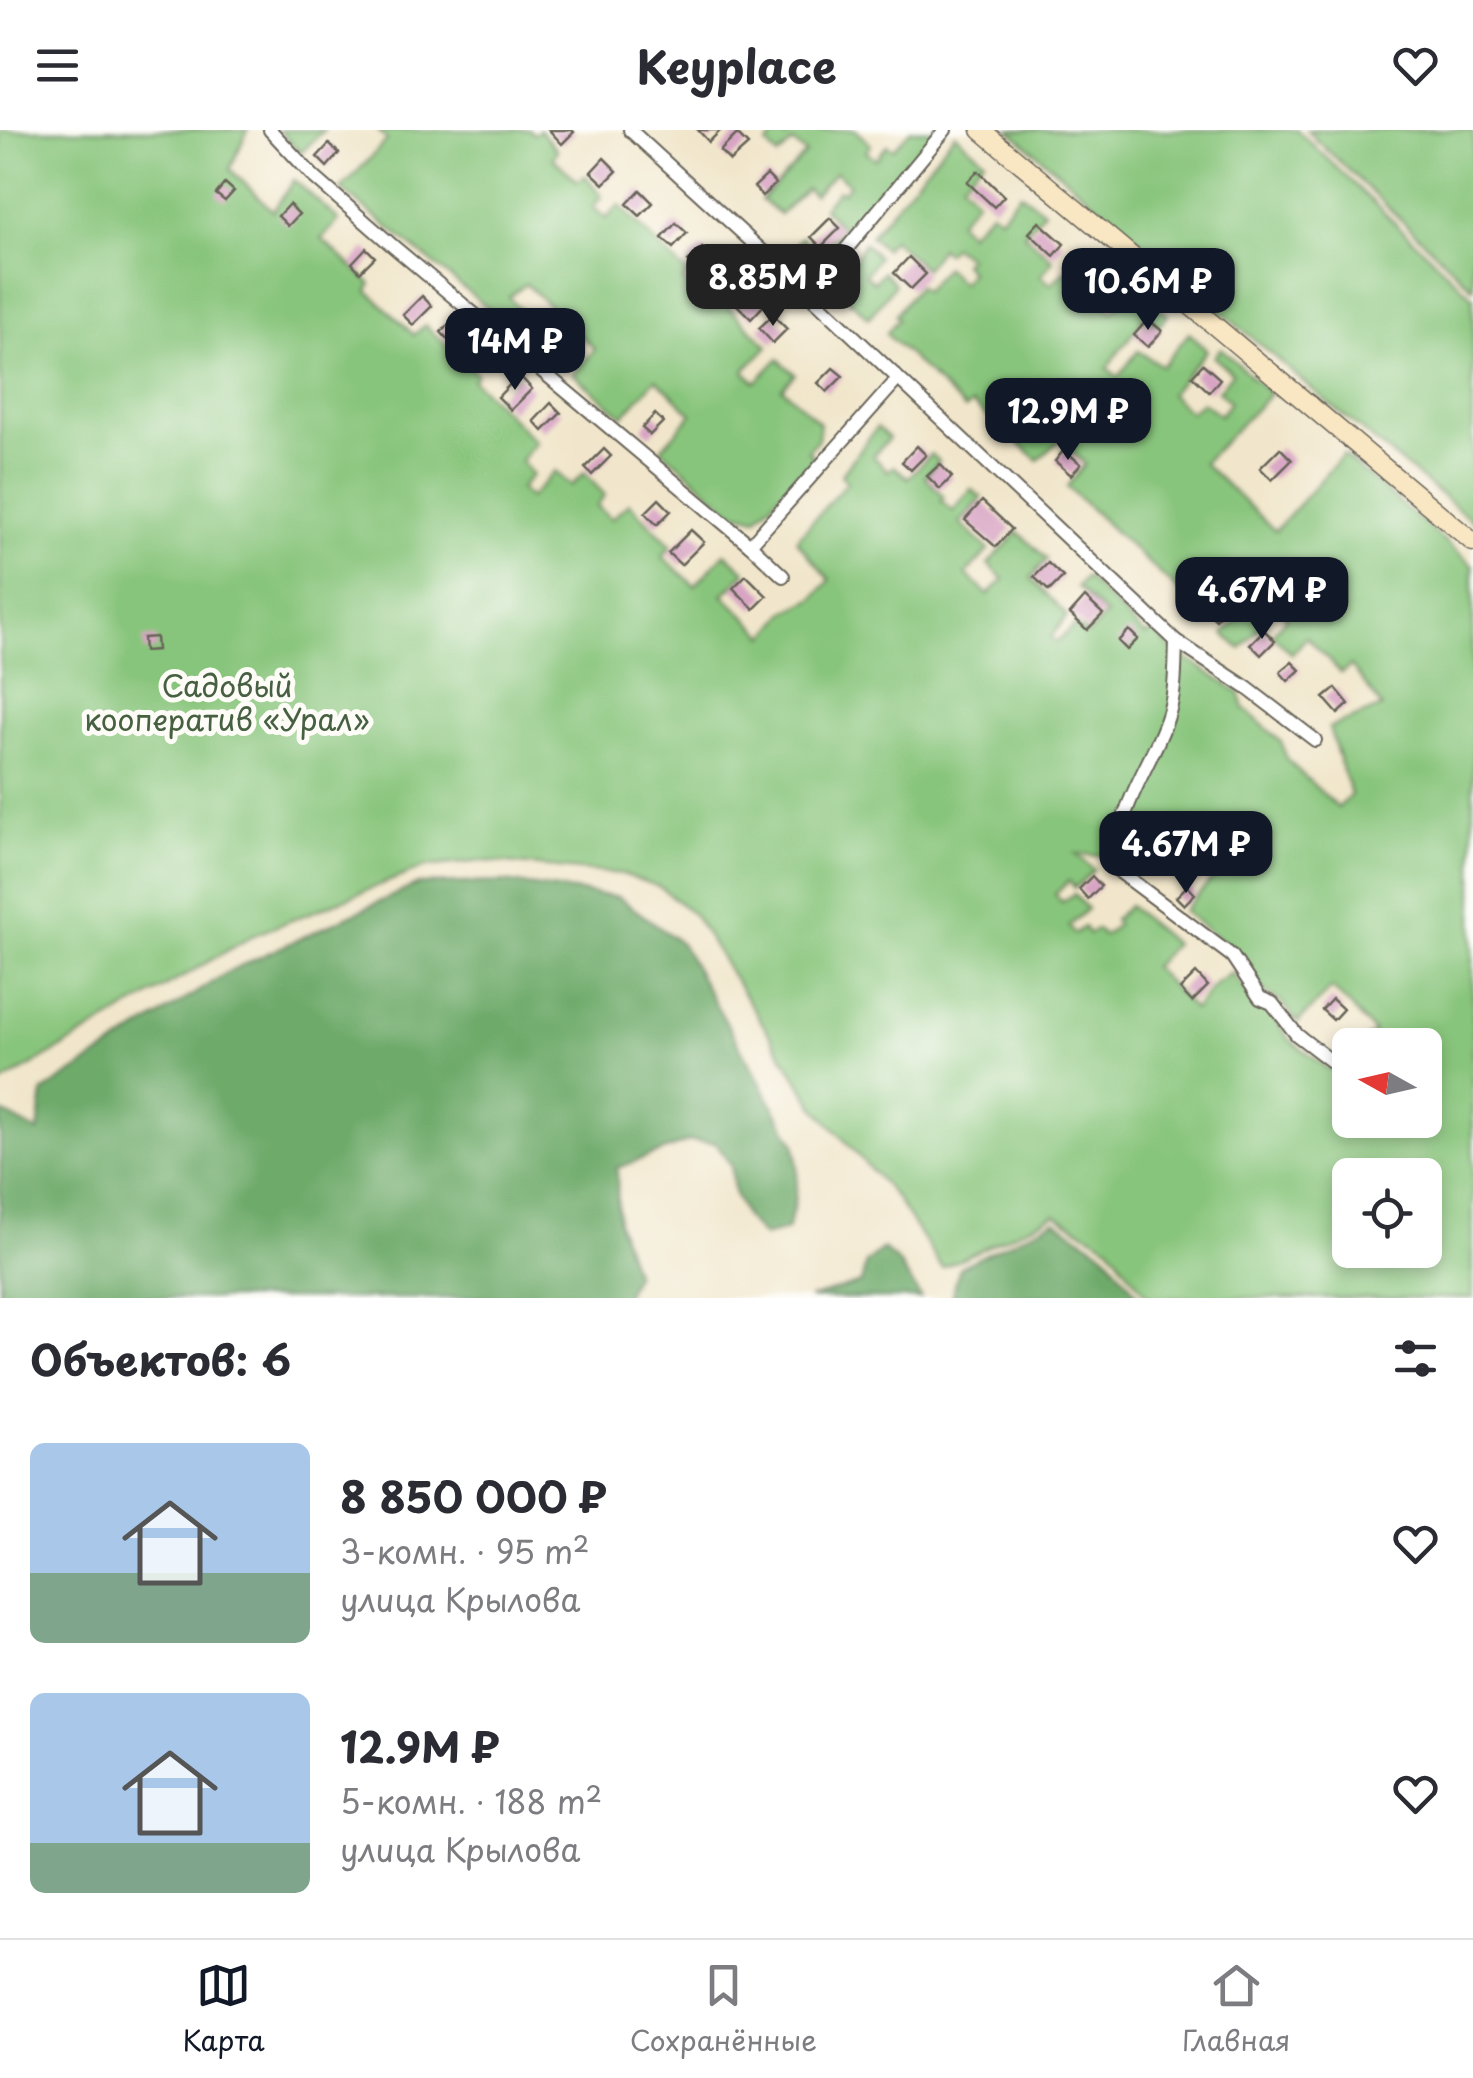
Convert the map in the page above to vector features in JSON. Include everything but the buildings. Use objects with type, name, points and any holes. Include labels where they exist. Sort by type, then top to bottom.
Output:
[{"type":"main road","points":[[982,130],[1473,542]]},
{"type":"street","points":[[270,130],[314,177],[394,247],[783,576]]},
{"type":"street","points":[[630,130],[1176,641],[1315,740]]},
{"type":"street","points":[[809,294],[945,130]]},
{"type":"street","points":[[750,545],[898,380]]},
{"type":"street","points":[[1176,641],[1175,683],[1168,717],[1124,815],[1116,847],[1120,872],[1232,956],[1260,998],[1272,1003],[1297,1035],[1332,1062]]},
{"type":"green space","name":"Садовый кооператив «Урал»","points":[[0,130],[248,130],[230,169],[273,211],[294,180],[339,220],[322,239],[371,284],[368,291],[414,335],[425,325],[477,374],[473,380],[536,442],[521,461],[532,475],[520,489],[530,498],[555,471],[571,486],[584,473],[605,495],[597,506],[611,519],[629,503],[671,545],[663,557],[695,586],[725,553],[746,572],[723,595],[766,636],[786,612],[813,599],[830,580],[796,540],[847,482],[841,475],[877,427],[889,438],[873,456],[888,471],[894,466],[908,478],[931,454],[939,461],[925,477],[944,497],[941,501],[953,511],[971,489],[982,498],[960,523],[989,550],[966,574],[988,595],[1004,579],[988,564],[1018,532],[1047,559],[1031,578],[1067,616],[1051,637],[1056,642],[1075,625],[1088,634],[1106,615],[1077,587],[1086,577],[1145,635],[1155,632],[1170,648],[1239,692],[1244,708],[1281,742],[1287,760],[1338,808],[1351,795],[1329,728],[1382,707],[1351,666],[1341,673],[1307,637],[1292,654],[1272,634],[1287,617],[1276,607],[1241,649],[1224,634],[1245,612],[1222,588],[1199,610],[1067,487],[1085,464],[1066,446],[1071,440],[1065,435],[1038,460],[973,404],[965,409],[886,334],[898,319],[895,315],[918,286],[924,291],[945,267],[961,283],[970,272],[963,263],[968,257],[953,246],[946,253],[940,248],[925,269],[892,239],[884,249],[870,236],[955,134],[984,159],[962,183],[977,200],[958,221],[969,233],[991,211],[1000,217],[1020,193],[1044,211],[1024,234],[1053,260],[1041,276],[1051,284],[1065,271],[1113,311],[1133,287],[1168,315],[1159,326],[1145,316],[1107,368],[1118,377],[1138,351],[1162,366],[1189,333],[1207,350],[1170,394],[1190,412],[1202,402],[1220,415],[1230,402],[1218,391],[1232,373],[1214,357],[1221,348],[1270,394],[1203,463],[1275,531],[1343,455],[1473,565],[1473,1298],[1148,1298],[1109,1246],[1055,1214],[942,1268],[896,1198],[815,1107],[694,915],[660,887],[622,874],[484,861],[425,867],[254,935],[0,1084]],"holes":[[[1173,850],[1183,861],[1171,872],[1179,878],[1208,868],[1216,875],[1183,911],[1234,951],[1264,992],[1280,1001],[1298,1022],[1332,988],[1370,1028],[1442,1028],[1442,1138],[1332,1138],[1332,1068],[1290,1040],[1269,1011],[1254,1002],[1232,973],[1216,983],[1194,1010],[1153,967],[1174,944],[1129,906],[1114,919],[1117,925],[1103,936],[1097,929],[1089,934],[1084,927],[1074,934],[1069,926],[1087,909],[1074,894],[1062,902],[1055,894],[1069,881],[1075,888],[1094,870],[1076,854],[1124,858],[1139,872]]]},
{"type":"green space","points":[[279,130],[324,130],[301,153]]},
{"type":"green space","points":[[378,130],[529,130],[534,134],[540,130],[557,150],[553,158],[577,181],[586,176],[602,196],[593,207],[606,219],[619,205],[688,275],[683,280],[690,288],[701,280],[768,346],[744,371],[756,382],[778,359],[795,374],[782,388],[820,423],[818,439],[808,451],[815,458],[757,518],[733,512],[661,449],[692,414],[656,379],[623,416],[573,374],[595,349],[526,284],[509,297],[530,320],[519,333],[341,189],[387,140]]},
{"type":"green space","points":[[792,130],[856,130],[871,145],[866,152],[876,159],[887,145],[893,149],[911,130],[939,130],[832,255],[821,258],[797,242],[802,237],[819,254],[843,228],[823,208],[838,190],[842,193],[849,184],[836,172],[814,195],[806,189],[780,214],[761,200],[806,154],[793,142],[778,156],[767,145],[777,131],[786,138]]},
{"type":"green space","points":[[1009,130],[1297,130],[1473,297],[1473,521],[1334,408]]},
{"type":"green space","points":[[1306,130],[1473,130],[1473,288]]},
{"type":"green space","points":[[864,243],[878,257],[865,275],[874,282],[883,272],[895,284],[869,318],[837,289]]},
{"type":"green space","points":[[505,882],[618,897],[681,943],[795,1144],[797,1187],[787,1230],[763,1236],[745,1217],[734,1192],[731,1166],[716,1143],[690,1141],[617,1168],[618,1223],[635,1275],[624,1298],[0,1298],[0,1111],[38,1132],[43,1092],[231,970],[418,884]]},
{"type":"green space","points":[[1055,1220],[1105,1253],[1140,1298],[951,1298],[960,1267]]},
{"type":"green space","points":[[883,1249],[899,1263],[921,1298],[809,1298],[861,1283],[866,1263]]}]
